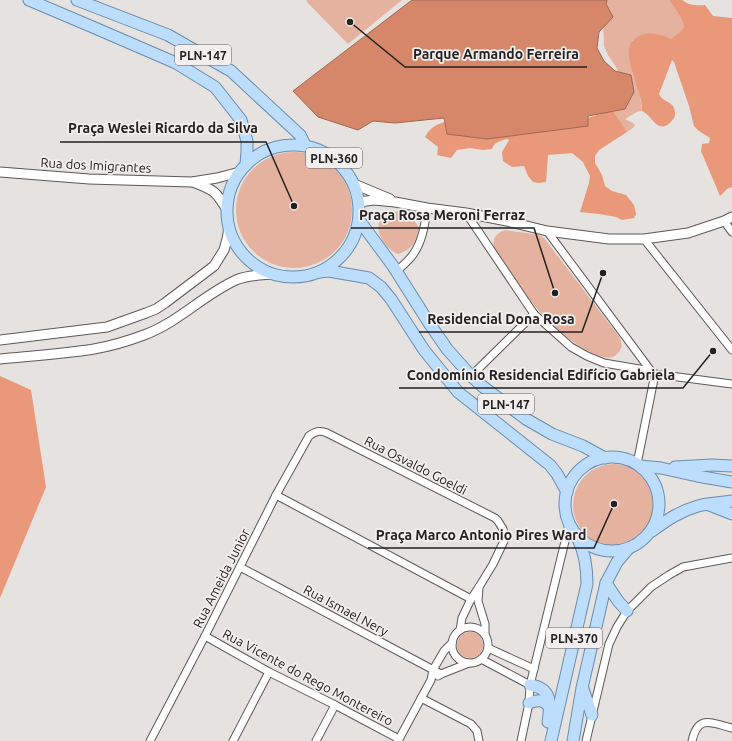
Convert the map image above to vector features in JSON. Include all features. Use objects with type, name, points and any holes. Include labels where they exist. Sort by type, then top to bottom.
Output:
[{"type":"main road","name":"PLN-147","points":[[29,0],[176,63],[215,87],[241,120],[247,141],[247,151],[243,168]]},
{"type":"main road","name":"PLN-147","points":[[77,0],[168,35],[231,71],[300,135],[305,145]]},
{"type":"main road","points":[[95,28],[100,21],[103,10]]},
{"type":"main road","points":[[106,33],[110,22],[116,15]]},
{"type":"main road","name":"PLN-360","points":[[282,145],[305,145],[325,152],[338,161],[350,175],[359,202],[359,220],[352,243],[336,261],[315,273],[294,277],[272,274],[257,266],[245,256],[235,243],[229,228],[227,210],[230,190],[243,168],[257,155],[271,148],[282,145]]},
{"type":"main road","name":"PLN-147","points":[[359,220],[396,272],[447,349],[471,376],[526,419],[552,434],[583,446],[605,458]]},
{"type":"main road","name":"PLN-147","points":[[315,273],[328,271],[369,278],[381,287],[391,299],[424,350],[458,392],[550,465],[557,474],[566,492]]},
{"type":"main road","points":[[566,492],[575,476],[588,464],[605,458],[622,458],[638,465],[732,482]]},
{"type":"main road","name":"PLN-370","points":[[577,536],[588,545],[601,550],[616,551],[635,545],[648,534],[657,516],[658,497],[652,480],[638,465]]},
{"type":"main road","points":[[661,468],[712,465],[732,466]]},
{"type":"main road","name":"PLN-370","points":[[550,741],[587,584],[587,573],[583,548],[569,525],[565,509],[566,492]]},
{"type":"main road","points":[[648,534],[672,516],[700,505],[732,501]]},
{"type":"main road","points":[[708,504],[732,514]]},
{"type":"main road","name":"PLN-370","points":[[572,741],[582,688],[606,583],[617,562],[629,548]]},
{"type":"main road","points":[[606,583],[627,611]]},
{"type":"main road","points":[[530,685],[538,686],[544,690],[548,697],[550,708],[547,730],[550,741]]},
{"type":"main road","points":[[582,688],[592,716]]},
{"type":"main road","points":[[529,703],[534,701],[546,702],[550,708]]},
{"type":"street","name":"Rua dos Imigrantes","points":[[0,172],[89,179],[192,182],[217,178],[243,168]]},
{"type":"street","name":"Rua dos Imigrantes","points":[[192,182],[210,188],[219,196],[227,210]]},
{"type":"street","points":[[354,184],[395,202]]},
{"type":"street","points":[[359,202],[374,200],[395,202],[466,213],[547,231],[609,239],[644,239],[688,233],[728,219],[732,232]]},
{"type":"street","points":[[396,272],[412,257],[420,244],[427,208]]},
{"type":"street","points":[[466,213],[534,314],[572,347],[587,356],[604,363],[732,384]]},
{"type":"street","name":"PLN-360","points":[[0,340],[107,327],[156,309],[214,266],[224,250],[229,228]]},
{"type":"street","points":[[547,231],[653,372],[638,465]]},
{"type":"street","points":[[644,239],[732,350]]},
{"type":"street","name":"PLN-360","points":[[0,359],[95,348],[144,335],[166,326],[210,296],[237,280],[272,274]]},
{"type":"street","points":[[471,376],[534,314]]},
{"type":"street","name":"Rua Ameida Junior","points":[[150,741],[276,495],[309,436],[318,431]]},
{"type":"street","name":"Rua Osvaldo Goeldi","points":[[318,431],[327,433],[495,518],[501,525],[504,533],[504,541],[493,564],[479,587]]},
{"type":"street","points":[[276,495],[471,599]]},
{"type":"street","points":[[521,741],[529,703],[530,685],[569,525]]},
{"type":"street","points":[[586,741],[609,644],[627,611],[651,587],[683,567],[732,558]]},
{"type":"street","name":"Rua Ismael Nery","points":[[240,567],[441,674]]},
{"type":"street","points":[[460,630],[462,618],[471,599],[479,587]]},
{"type":"street","points":[[431,680],[441,674],[475,662],[484,656],[488,648],[478,601],[479,587]]},
{"type":"street","points":[[469,663],[456,657],[452,648],[453,638],[456,633],[465,627],[476,628],[485,634]]},
{"type":"street","name":"Rua Vicente do Rego Montereiro","points":[[205,636],[269,672],[335,705],[399,740]]},
{"type":"street","points":[[399,740],[431,680],[433,670],[444,651],[452,643]]},
{"type":"street","points":[[488,648],[534,669]]},
{"type":"street","points":[[481,659],[530,685]]},
{"type":"street","points":[[233,741],[269,672]]},
{"type":"street","points":[[421,698],[471,724],[477,731],[479,741]]},
{"type":"street","points":[[316,741],[335,705]]},
{"type":"street","points":[[692,741],[695,731],[702,723],[707,722],[732,728]]},
{"type":"shaded area","points":[[402,0],[348,44],[306,1]]},
{"type":"shaded area","points":[[412,0],[607,0],[606,4],[613,17],[599,32],[597,48],[604,61],[615,71],[631,75],[634,92],[625,109],[588,116],[588,126],[487,139],[447,134],[444,118],[395,123],[373,121],[358,130],[318,117],[293,91]]},
{"type":"shaded area","points":[[599,0],[669,0],[680,15],[684,26],[681,31],[671,39],[658,34],[644,34],[632,41],[630,46],[631,65],[633,76],[640,95],[642,111],[625,119],[635,125],[627,132],[612,110],[627,91],[604,46],[603,19]]},
{"type":"shaded area","points":[[669,0],[682,0],[693,5],[705,5],[713,16],[732,18],[732,187],[727,189],[720,196],[701,151],[702,144],[709,143],[710,138],[694,126],[689,106],[672,60],[659,94],[673,106],[675,112],[674,118],[663,127],[657,124],[642,111],[642,104],[630,62],[630,45],[641,35],[649,33],[671,39],[681,31],[684,26],[683,22]]},
{"type":"shaded area","points":[[612,110],[627,132],[599,150],[595,156],[595,163],[602,175],[605,186],[612,191],[626,195],[634,205],[636,214],[634,218],[622,220],[616,217],[580,212],[590,176],[583,162],[572,153],[548,155],[546,182],[539,183],[533,182],[528,176],[524,166],[512,167],[503,161],[502,152],[509,140],[507,139],[496,143],[492,149],[483,150],[470,148],[457,150],[451,158],[437,155],[438,147],[425,137],[433,127],[445,122],[567,125]]},
{"type":"shaded area","points":[[294,152],[305,153],[316,157],[335,169],[347,188],[351,199],[351,221],[347,232],[335,251],[316,263],[305,267],[294,268],[283,267],[272,263],[253,251],[241,232],[237,221],[236,210],[237,199],[241,188],[253,169],[272,157],[283,153]]},
{"type":"shaded area","points":[[393,211],[409,216],[419,228],[413,245],[407,250],[398,254],[386,245],[379,232],[378,226],[380,220],[385,215]]},
{"type":"shaded area","points":[[505,230],[539,235],[544,238],[620,338],[622,346],[617,354],[611,358],[607,358],[587,351],[552,325],[538,310],[519,286],[494,248],[495,237]]},
{"type":"shaded area","points":[[0,376],[31,390],[46,487],[0,598]]},
{"type":"shaded area","points":[[614,464],[630,467],[643,476],[652,489],[655,505],[652,521],[643,534],[630,543],[614,546],[598,543],[585,534],[576,521],[573,505],[576,489],[585,476],[598,467]]},
{"type":"shaded area","points":[[470,632],[479,636],[483,645],[479,654],[470,658],[461,654],[457,645],[461,636]]},
{"type":"place","name":"Parque Armando Ferreira","points":[[350,22]]},
{"type":"place","name":"Praça Weslei Ricardo da Silva","points":[[294,206]]},
{"type":"place","name":"Residencial Dona Rosa","points":[[603,273]]},
{"type":"place","name":"Praça Rosa Meroni Ferraz","points":[[555,293]]},
{"type":"place","name":"Condomínio Residencial Edifício Gabriela","points":[[713,351]]},
{"type":"place","name":"Praça Marco Antonio Pires Ward","points":[[614,504]]}]
